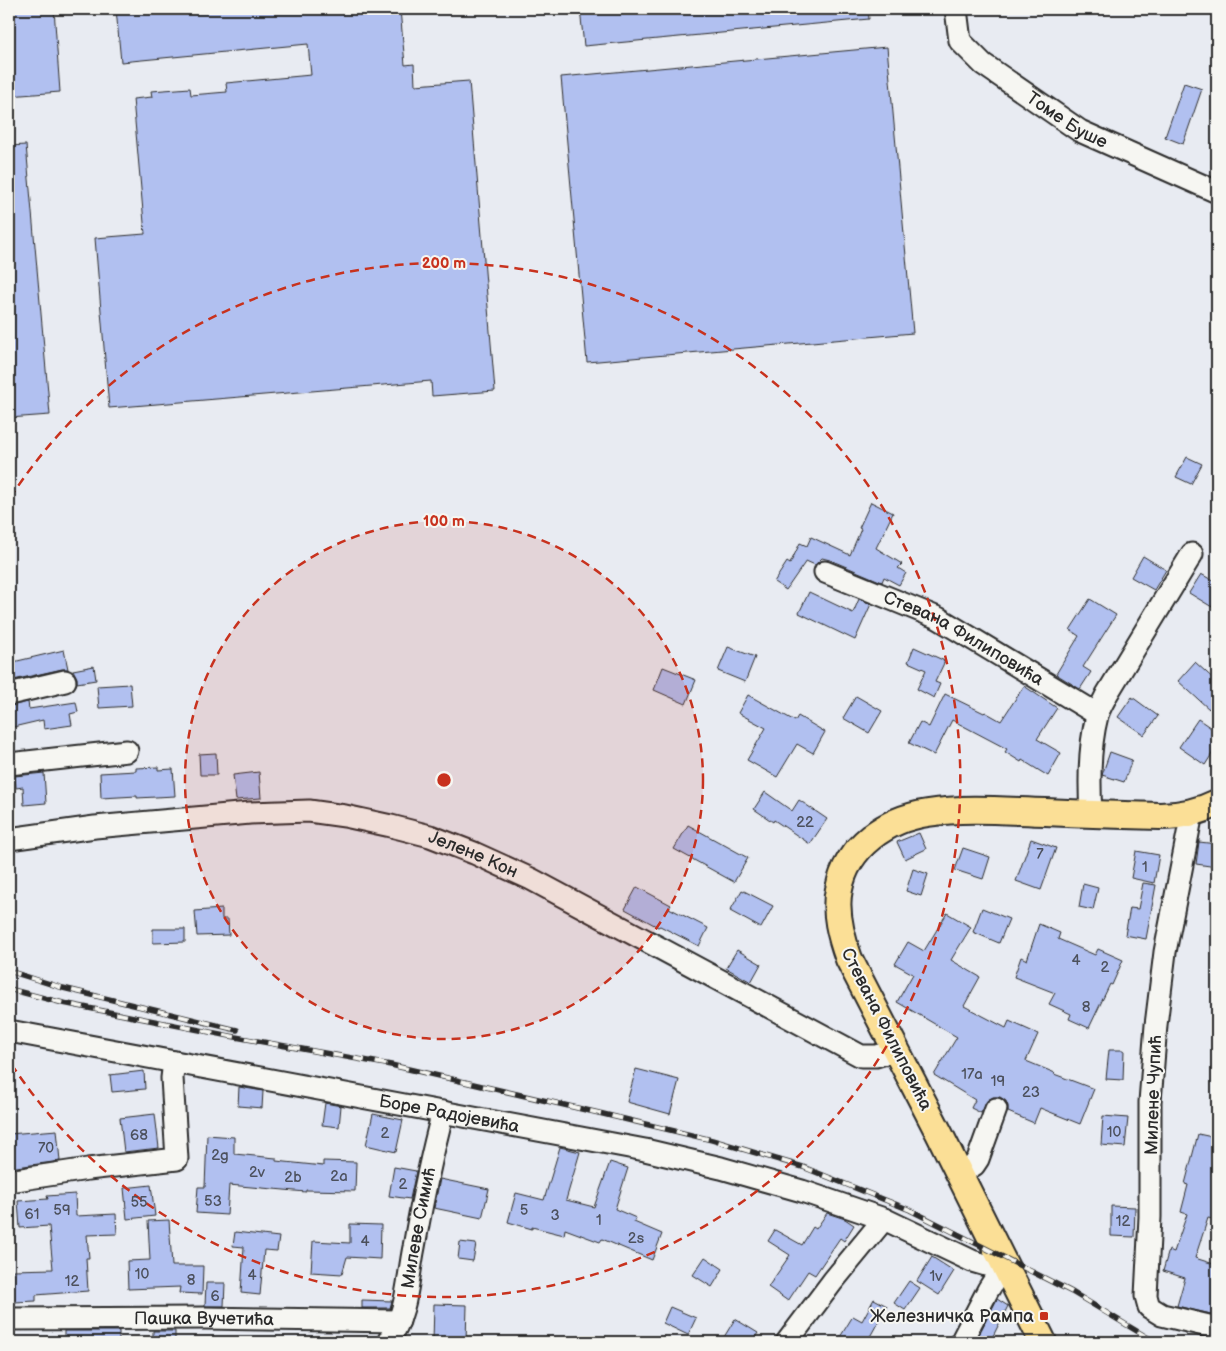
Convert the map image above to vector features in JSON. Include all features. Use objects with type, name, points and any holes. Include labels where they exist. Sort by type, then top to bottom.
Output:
[{"type":"main road","name":"Стевана Филиповића","points":[[1042,1342],[960,1174],[849,959],[841,938],[838,890],[846,866],[867,839],[877,831],[908,818],[927,813],[975,809],[1177,816],[1192,813],[1217,803]]},
{"type":"street","name":"Томе Буше","points":[[956,9],[960,41],[983,64],[1080,131],[1217,192]]},
{"type":"street","points":[[1091,813],[1089,778],[1097,714],[1111,687],[1192,554]]},
{"type":"street","name":"Стевана Филиповића","points":[[825,572],[938,618],[1097,714]]},
{"type":"street","points":[[9,694],[65,681]]},
{"type":"street","points":[[9,764],[127,751]]},
{"type":"street","name":"Јелене Кон","points":[[9,839],[96,827],[250,813],[310,811],[391,826],[430,836],[474,853],[531,879],[861,1056],[876,1056],[896,1050]]},
{"type":"street","name":"Милене Чупић","points":[[1192,813],[1164,952],[1156,1025],[1150,1102],[1150,1217],[1146,1296],[1149,1307],[1162,1315],[1217,1328]]},
{"type":"street","name":"Боре Радојевића","points":[[9,1031],[645,1150],[802,1191],[884,1219],[972,1261],[989,1266],[1004,1265]]},
{"type":"street","points":[[9,1181],[79,1170],[177,1159],[172,1078],[174,1062]]},
{"type":"street","points":[[960,1174],[974,1165],[978,1159],[996,1109]]},
{"type":"street","name":"Милеве Симић","points":[[388,1342],[404,1310],[424,1192],[443,1112]]},
{"type":"street","points":[[787,1342],[833,1281],[884,1219]]},
{"type":"street","points":[[961,1342],[988,1290],[1004,1265]]},
{"type":"street","name":"Пашка Вучетића","points":[[9,1319],[206,1318],[399,1321]]},
{"type":"building","points":[[9,9],[54,9],[60,92],[9,96]]},
{"type":"building","points":[[116,9],[400,9],[405,65],[414,64],[415,85],[469,81],[495,391],[432,396],[431,381],[109,408],[95,238],[145,234],[133,99],[152,97],[151,91],[190,88],[191,95],[227,92],[226,83],[311,75],[308,44],[121,62]]},
{"type":"building","points":[[580,9],[868,9],[869,19],[584,46]]},
{"type":"building","points":[[887,47],[913,333],[587,362],[561,77]]},
{"type":"building","points":[[1184,83],[1202,89],[1183,144],[1165,137]]},
{"type":"building","points":[[26,145],[50,415],[9,418],[9,146]]},
{"type":"building","points":[[1187,457],[1202,464],[1191,484],[1176,477]]},
{"type":"building","points":[[871,502],[893,513],[876,548],[902,564],[898,568],[906,573],[899,585],[884,577],[882,582],[822,558],[815,565],[806,561],[786,590],[774,582],[787,562],[790,564],[800,543],[807,546],[811,537],[850,555],[861,529],[859,528]]},
{"type":"building","points":[[1143,556],[1166,570],[1154,590],[1131,577]]},
{"type":"building","points":[[1201,574],[1217,583],[1217,598],[1212,607],[1189,593]]},
{"type":"building","points":[[809,592],[853,613],[859,599],[871,604],[855,640],[799,613]]},
{"type":"building","points":[[1090,599],[1116,615],[1083,667],[1091,672],[1080,689],[1056,674],[1079,636],[1070,630]]},
{"type":"building","points":[[728,647],[755,657],[745,682],[718,671]]},
{"type":"building","points":[[914,647],[945,661],[935,682],[940,684],[934,698],[917,689],[926,670],[908,662]]},
{"type":"building","points":[[64,650],[68,669],[9,681],[9,663]]},
{"type":"building","points":[[1195,662],[1217,682],[1217,699],[1209,709],[1178,681]]},
{"type":"building","points":[[94,666],[96,680],[77,683],[73,670]]},
{"type":"building","points":[[663,667],[696,680],[686,704],[654,690]]},
{"type":"building","points":[[130,684],[132,706],[99,708],[97,686]]},
{"type":"building","points":[[1024,686],[1057,708],[1037,739],[1061,753],[1048,776],[1005,752],[1007,749],[952,720],[934,755],[909,743],[920,722],[929,727],[945,694],[1001,721]]},
{"type":"building","points":[[748,695],[795,721],[798,716],[825,732],[813,753],[797,744],[777,777],[747,760],[766,728],[738,713]]},
{"type":"building","points":[[856,696],[882,711],[869,733],[843,718]]},
{"type":"building","points":[[1132,697],[1158,716],[1144,735],[1118,717]]},
{"type":"building","points":[[28,702],[29,709],[76,702],[78,712],[70,714],[72,725],[44,729],[43,720],[9,728],[9,706]]},
{"type":"building","points":[[1198,719],[1217,732],[1217,746],[1205,765],[1179,747]]},
{"type":"building","points":[[1110,752],[1132,760],[1124,782],[1102,775]]},
{"type":"building","points":[[216,753],[217,775],[200,775],[199,754]]},
{"type":"building","points":[[158,767],[158,770],[173,769],[175,796],[101,798],[100,773],[136,771],[136,768]]},
{"type":"building","points":[[259,772],[261,798],[236,800],[233,775]]},
{"type":"building","points":[[44,773],[46,803],[24,805],[23,787],[16,788],[15,776]]},
{"type":"building","points":[[765,792],[792,811],[799,800],[827,819],[810,844],[754,809]]},
{"type":"building","points":[[688,825],[748,858],[734,882],[674,849]]},
{"type":"building","points":[[919,833],[926,849],[905,859],[897,842]]},
{"type":"building","points":[[1031,839],[1056,848],[1041,890],[1016,881]]},
{"type":"building","points":[[1199,842],[1217,844],[1217,867],[1196,864]]},
{"type":"building","points":[[963,848],[990,857],[983,879],[955,870]]},
{"type":"building","points":[[1136,851],[1159,855],[1154,883],[1131,878]]},
{"type":"building","points":[[913,869],[928,874],[921,896],[906,891]]},
{"type":"building","points":[[1143,883],[1156,885],[1146,939],[1125,935],[1130,908],[1138,909]]},
{"type":"building","points":[[1083,884],[1098,888],[1093,910],[1079,907]]},
{"type":"building","points":[[637,887],[671,905],[669,908],[708,928],[699,946],[625,909]]},
{"type":"building","points":[[742,890],[773,906],[761,928],[730,911]]},
{"type":"building","points":[[982,908],[1009,919],[999,943],[973,932]]},
{"type":"building","points":[[222,909],[222,919],[228,919],[229,935],[197,936],[195,911]]},
{"type":"building","points":[[947,913],[971,927],[951,960],[980,977],[964,1006],[1006,1028],[1009,1021],[1038,1034],[1026,1061],[1094,1089],[1080,1124],[1040,1108],[1034,1123],[1008,1112],[1006,1101],[1000,1097],[993,1097],[988,1100],[981,1113],[971,1108],[975,1100],[934,1075],[957,1037],[897,1002],[913,974],[895,964],[908,942],[924,951]]},
{"type":"building","points":[[1039,924],[1060,933],[1058,939],[1095,955],[1098,949],[1123,960],[1089,1028],[1069,1019],[1071,1014],[1049,1004],[1055,993],[1014,977],[1021,957],[1027,960]]},
{"type":"building","points":[[153,929],[185,929],[185,942],[153,943]]},
{"type":"building","points":[[737,950],[761,964],[751,982],[726,968]]},
{"type":"building","points":[[1109,1050],[1124,1050],[1123,1080],[1106,1079]]},
{"type":"building","points":[[636,1069],[679,1080],[670,1114],[627,1102]]},
{"type":"building","points":[[144,1071],[145,1089],[112,1092],[110,1075]]},
{"type":"building","points":[[239,1087],[263,1091],[262,1108],[238,1106]]},
{"type":"building","points":[[325,1103],[341,1106],[339,1127],[322,1125]]},
{"type":"building","points":[[155,1114],[159,1148],[124,1152],[120,1118]]},
{"type":"building","points":[[373,1114],[403,1120],[396,1152],[366,1145]]},
{"type":"building","points":[[1103,1116],[1128,1118],[1125,1147],[1101,1145]]},
{"type":"building","points":[[57,1130],[60,1161],[9,1168],[9,1134]]},
{"type":"building","points":[[1198,1134],[1217,1138],[1217,1180],[1214,1196],[1217,1197],[1217,1220],[1208,1218],[1195,1258],[1217,1265],[1217,1291],[1211,1314],[1177,1306],[1185,1278],[1163,1271],[1169,1250],[1174,1252],[1187,1214],[1181,1212],[1188,1185],[1185,1184]]},
{"type":"building","points":[[207,1135],[234,1137],[234,1154],[276,1158],[276,1161],[323,1166],[323,1161],[356,1162],[355,1191],[306,1190],[306,1192],[229,1185],[227,1215],[196,1213],[198,1187],[205,1187]]},
{"type":"building","points":[[560,1147],[580,1152],[566,1200],[594,1207],[610,1162],[628,1168],[615,1209],[636,1218],[634,1222],[662,1234],[652,1260],[602,1239],[600,1242],[565,1229],[564,1235],[508,1222],[516,1193],[544,1200]]},
{"type":"building","points":[[394,1167],[416,1171],[410,1199],[389,1196]]},
{"type":"building","points":[[440,1179],[489,1189],[482,1218],[434,1208]]},
{"type":"building","points":[[151,1185],[155,1216],[127,1219],[124,1188]]},
{"type":"building","points":[[75,1194],[76,1216],[116,1214],[117,1234],[87,1235],[89,1258],[86,1258],[88,1291],[36,1295],[36,1301],[14,1302],[13,1270],[53,1269],[49,1226],[20,1228],[18,1201],[48,1199],[47,1196]]},
{"type":"building","points":[[1111,1206],[1135,1207],[1134,1237],[1111,1236]]},
{"type":"building","points":[[827,1213],[845,1219],[854,1225],[844,1241],[840,1238],[815,1275],[808,1271],[788,1301],[768,1287],[790,1255],[768,1241],[775,1230],[802,1245],[813,1227],[816,1229]]},
{"type":"building","points":[[169,1220],[172,1266],[203,1266],[202,1294],[179,1293],[180,1287],[128,1289],[127,1261],[150,1260],[148,1221]]},
{"type":"building","points":[[350,1224],[381,1225],[380,1259],[347,1257],[342,1274],[311,1272],[313,1241],[350,1243]]},
{"type":"building","points":[[235,1232],[279,1237],[277,1251],[264,1250],[260,1295],[241,1293],[244,1247],[233,1246]]},
{"type":"building","points":[[460,1242],[476,1244],[473,1261],[458,1259]]},
{"type":"building","points":[[705,1257],[723,1269],[712,1287],[693,1275]]},
{"type":"building","points":[[932,1257],[954,1271],[939,1295],[917,1281]]},
{"type":"building","points":[[909,1281],[920,1288],[905,1310],[894,1303]]},
{"type":"building","points":[[206,1283],[225,1283],[224,1306],[205,1306]]},
{"type":"building","points":[[874,1299],[887,1306],[867,1342],[837,1342],[853,1316],[862,1321]]},
{"type":"building","points":[[997,1299],[1008,1306],[990,1342],[975,1342]]},
{"type":"building","points":[[362,1300],[392,1301],[390,1308],[362,1308]]},
{"type":"building","points":[[434,1304],[467,1305],[466,1342],[433,1342]]},
{"type":"building","points":[[670,1307],[696,1318],[688,1335],[663,1323]]},
{"type":"building","points":[[735,1319],[758,1333],[752,1342],[721,1342]]},
{"type":"building","points":[[64,1331],[119,1331],[119,1342],[64,1342]]},
{"type":"building","points":[[153,1331],[175,1331],[175,1342],[153,1342]]},
{"type":"railway","points":[[9,971],[63,988],[237,1030]]},
{"type":"railway","points":[[9,989],[63,1003],[391,1065],[712,1140],[803,1167],[910,1210],[1072,1292],[1155,1342]]},
{"type":"place","name":"Железничка Рампа","points":[[1044,1316]]}]
